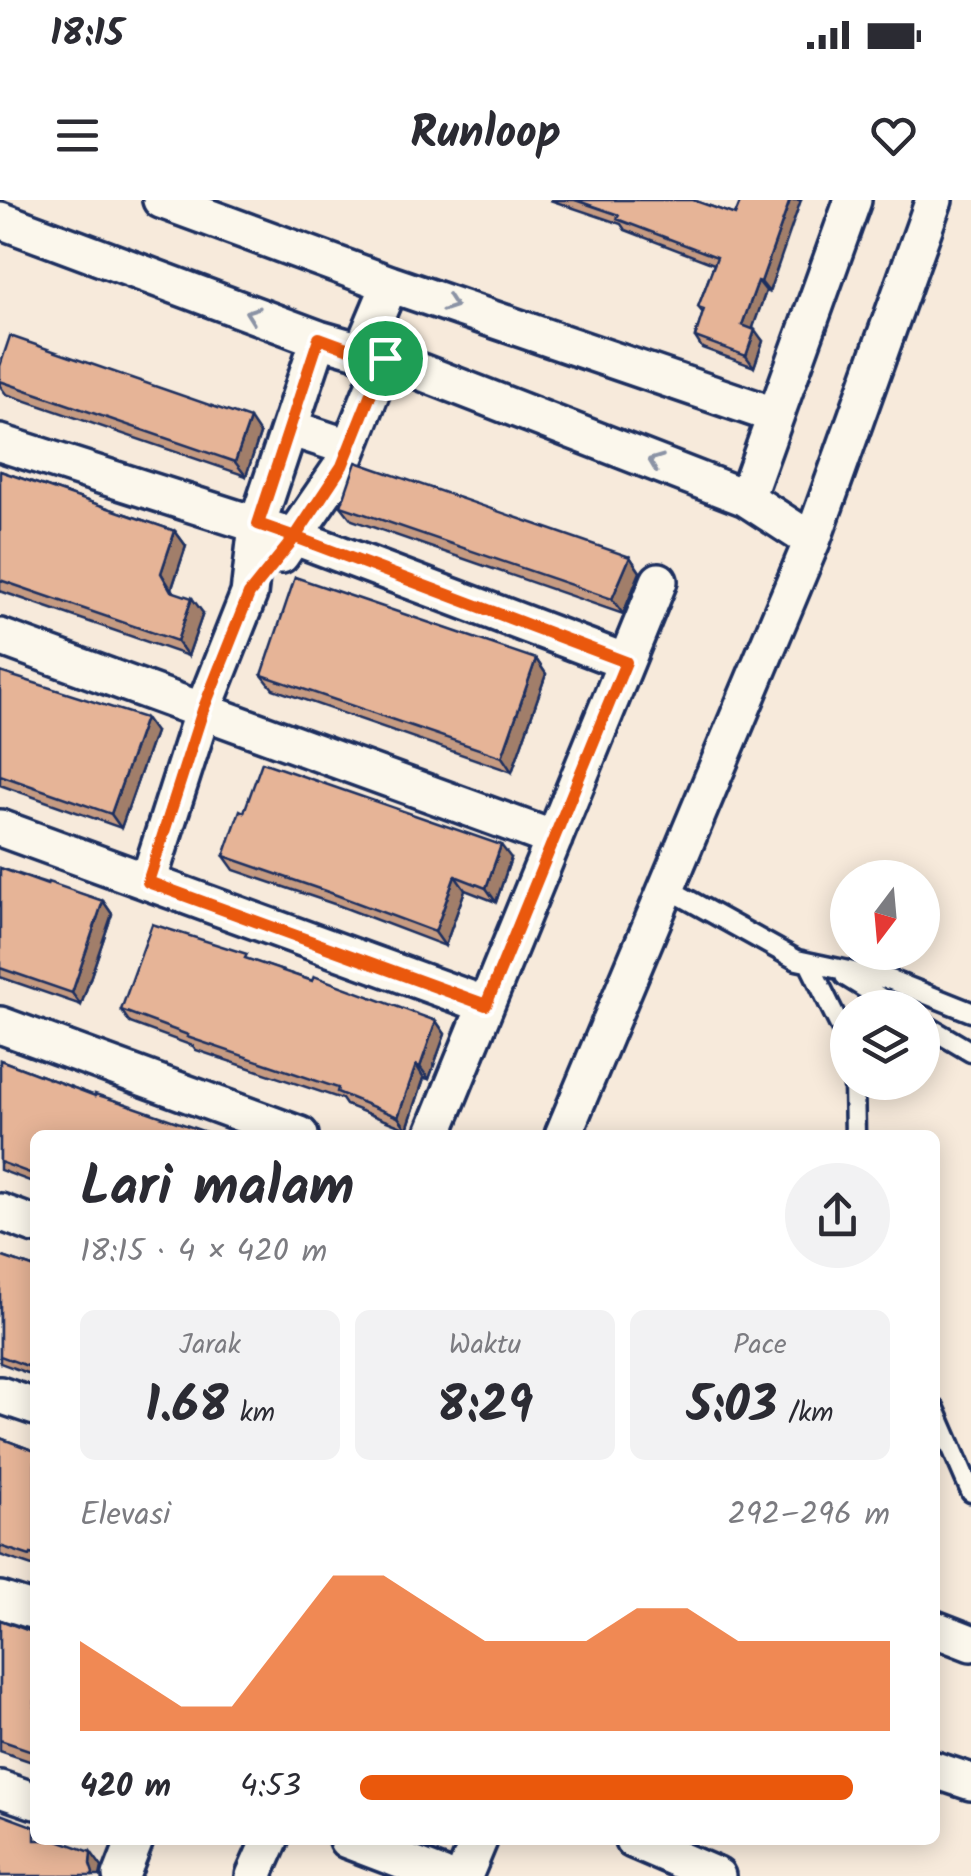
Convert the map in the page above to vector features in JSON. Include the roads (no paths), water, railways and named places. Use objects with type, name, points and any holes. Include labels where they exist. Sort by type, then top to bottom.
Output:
[{"type":"street","points":[[161,200],[390,284],[774,415]]},
{"type":"street","points":[[746,498],[853,200]]},
{"type":"street","points":[[565,1130],[812,541],[934,200]]},
{"type":"street","points":[[0,220],[373,355],[746,498],[812,541]]},
{"type":"street","points":[[249,594],[295,537],[342,466],[390,284]]},
{"type":"street","points":[[148,882],[203,710],[249,594],[258,524],[319,338]]},
{"type":"street","points":[[290,428],[348,447]]},
{"type":"street","points":[[0,443],[258,524],[626,662]]},
{"type":"street","points":[[435,1130],[659,582]]},
{"type":"street","points":[[0,637],[554,839]]},
{"type":"street","points":[[0,828],[486,1005]]},
{"type":"street","points":[[0,1024],[286,1130]]},
{"type":"street","points":[[0,1212],[30,1223]]},
{"type":"street","points":[[0,1394],[30,1405]]},
{"type":"street","points":[[0,1600],[30,1610]]},
{"type":"street","points":[[940,1632],[971,1643]]},
{"type":"street","points":[[940,1772],[971,1782]]},
{"type":"street","points":[[0,1789],[30,1799]]},
{"type":"street","points":[[121,1876],[133,1845]]},
{"type":"street","points":[[254,1876],[268,1845]]},
{"type":"street","points":[[360,1845],[442,1876]]},
{"type":"street","points":[[464,1876],[477,1845]]},
{"type":"street","points":[[645,1845],[718,1876]]},
{"type":"lane","points":[[667,888],[797,960],[830,968]]},
{"type":"lane","points":[[809,963],[830,1006]]},
{"type":"lane","points":[[835,970],[868,990]]},
{"type":"lane","points":[[842,970],[891,980],[971,1012]]},
{"type":"lane","points":[[940,1034],[971,1052]]},
{"type":"lane","points":[[854,1100],[855,1130]]},
{"type":"lane","points":[[940,1417],[971,1492]]}]
